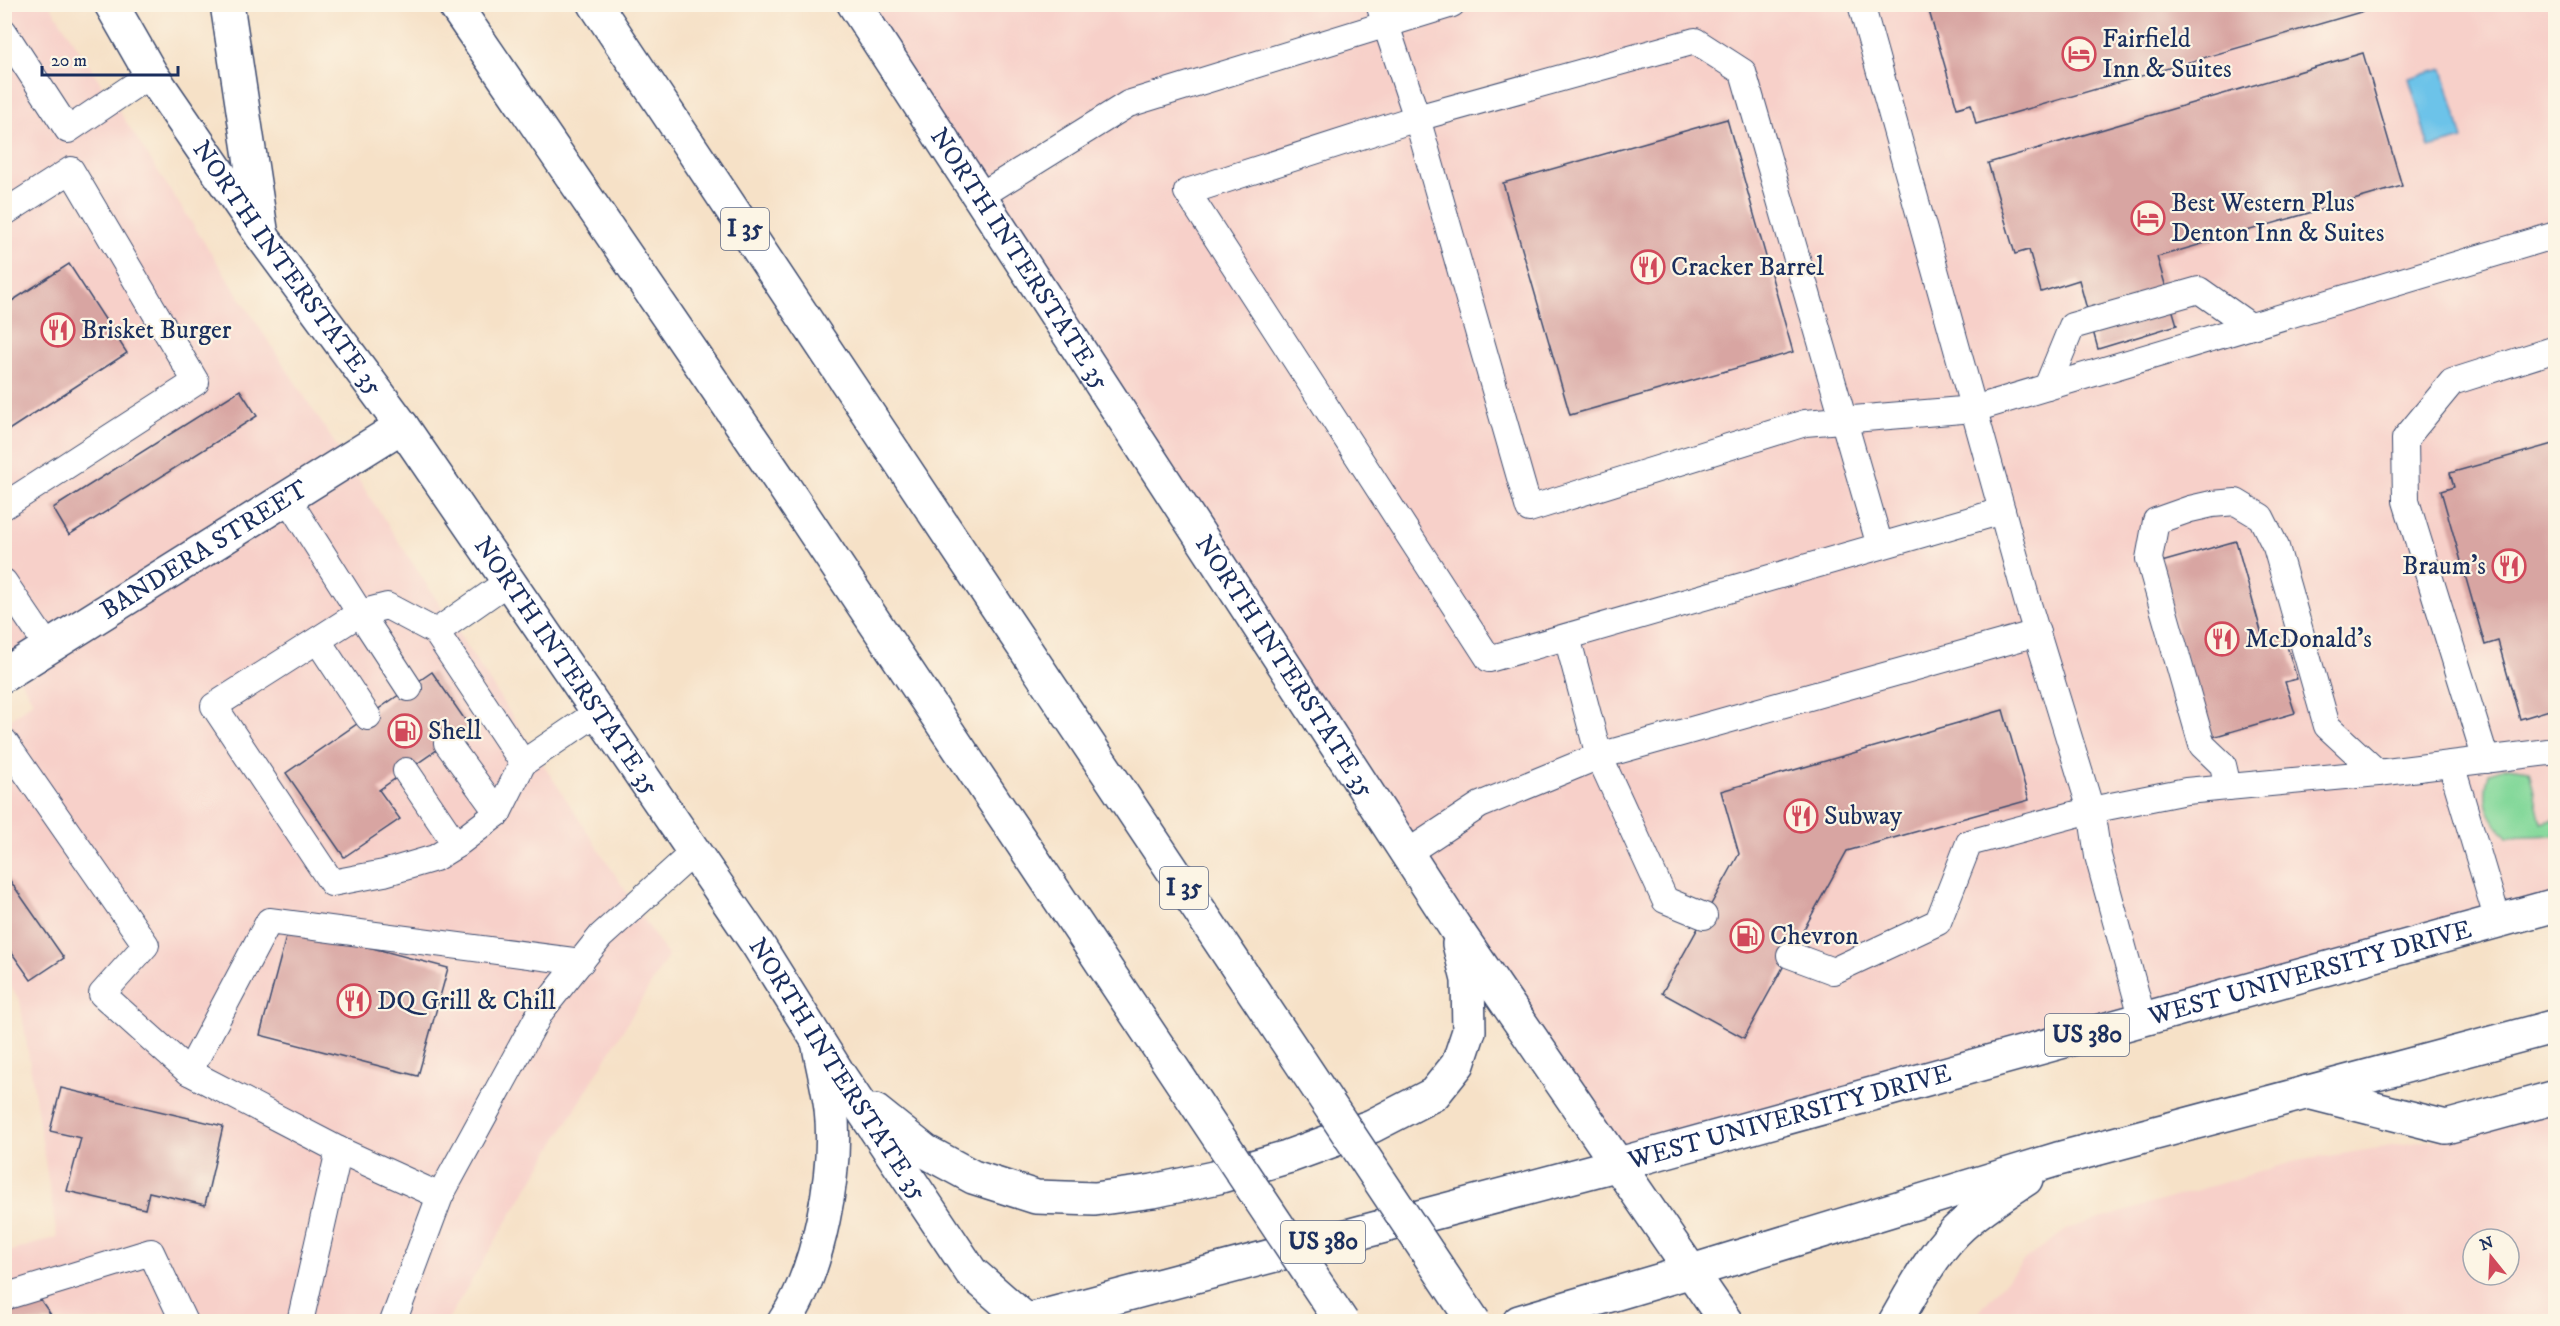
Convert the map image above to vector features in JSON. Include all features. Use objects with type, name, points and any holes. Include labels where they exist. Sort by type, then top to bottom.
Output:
[{"type":"main road","name":"NORTH INTERSTATE 35","points":[[111,4],[151,74],[262,236],[402,426],[758,945],[838,1073],[971,1272],[1025,1321]]},
{"type":"main road","points":[[226,4],[262,236]]},
{"type":"main road","points":[[454,4],[781,482],[1342,1322]]},
{"type":"main road","name":"I 35","points":[[595,4],[1474,1322]]},
{"type":"main road","name":"NORTH INTERSTATE 35","points":[[854,4],[1456,929],[1726,1322]]},
{"type":"main road","name":"BANDERA STREET","points":[[4,675],[402,426]]},
{"type":"main road","name":"WEST UNIVERSITY DRIVE","points":[[1025,1321],[1619,1164],[2556,905]]},
{"type":"main road","points":[[838,1073],[877,1113],[925,1151],[973,1177],[1036,1197],[1095,1199],[1153,1191],[1218,1177],[1372,1126],[1434,1094],[1458,1064],[1469,1031],[1468,980],[1456,929]]},
{"type":"main road","points":[[1519,1322],[2058,1159],[2556,1026]]},
{"type":"main road","points":[[784,1322],[816,1251],[831,1179],[831,1111],[818,1041]]},
{"type":"main road","points":[[2308,1092],[2446,1127],[2556,1097]]},
{"type":"main road","points":[[1895,1322],[1922,1275],[1955,1232],[2000,1196],[2058,1159]]},
{"type":"lane","points":[[980,196],[1128,104],[1382,15],[1452,4]]},
{"type":"lane","points":[[1861,4],[2002,511],[2091,810],[2098,856],[2143,1020]]},
{"type":"lane","points":[[1382,15],[1417,118],[1529,509],[1805,423],[1974,409],[2556,235]]},
{"type":"lane","points":[[4,32],[68,130],[71,170],[196,382],[4,506]]},
{"type":"lane","points":[[1880,546],[1743,72],[1695,41],[1417,118],[1187,192],[1489,659],[2002,511]]},
{"type":"lane","points":[[68,130],[151,74]]},
{"type":"lane","points":[[4,213],[71,170]]},
{"type":"lane","points":[[2047,387],[2072,326],[2199,290],[2250,326]]},
{"type":"lane","points":[[2486,760],[2406,501],[2405,439],[2452,382],[2556,349]]},
{"type":"lane","points":[[286,498],[409,688]]},
{"type":"lane","points":[[2228,787],[2223,765],[2202,745],[2149,559],[2156,521],[2212,504],[2236,502],[2261,517],[2276,547],[2327,726],[2378,773]]},
{"type":"lane","points":[[436,632],[508,581]]},
{"type":"lane","points":[[4,582],[48,647]]},
{"type":"lane","points":[[523,762],[436,632],[387,606],[360,613],[214,706],[332,883],[384,873],[435,858],[456,845],[498,813],[523,762],[598,712]]},
{"type":"lane","points":[[1407,853],[1480,805],[1599,756],[2037,633]]},
{"type":"lane","points":[[1566,637],[1599,756],[1665,900],[1704,916]]},
{"type":"lane","points":[[318,641],[368,717]]},
{"type":"lane","points":[[4,741],[146,945],[102,994],[189,1072],[339,1150],[440,1196]]},
{"type":"lane","points":[[447,743],[498,813]]},
{"type":"lane","points":[[1790,955],[1833,971],[1938,922],[1969,843],[2091,810],[2186,791],[2378,773],[2556,751]]},
{"type":"lane","points":[[2451,764],[2498,921]]},
{"type":"lane","points":[[406,771],[456,845]]},
{"type":"lane","points":[[393,1322],[440,1196],[541,1011],[601,936],[694,852]]},
{"type":"lane","points":[[189,1072],[269,921],[581,962]]},
{"type":"lane","points":[[300,1322],[339,1150]]},
{"type":"lane","points":[[4,1297],[151,1252],[184,1322]]},
{"type":"shaded area","points":[[5,5],[50,5],[668,956],[447,1321],[5,1321],[5,1253],[57,1237],[20,1001],[5,977],[5,724],[33,701],[5,655]]},
{"type":"shaded area","points":[[854,5],[2555,5],[2555,905],[1619,1164]]},
{"type":"shaded area","points":[[2555,1108],[2555,1321],[1970,1322],[2023,1261],[2069,1228],[2296,1161],[2443,1138]]},
{"type":"green space","points":[[2508,767],[2529,770],[2541,823],[2555,819],[2555,835],[2507,837],[2490,815],[2486,801],[2489,773]]},
{"type":"water","points":[[2443,69],[2463,139],[2429,148],[2409,78]]},
{"type":"building","name":"Fairfield Inn & Suites","points":[[1927,4],[2385,5],[1976,124],[1971,104],[1957,108]]},
{"type":"building","name":"Best Western Plus Denton Inn & Suites","points":[[2363,53],[2402,186],[2157,257],[2177,325],[2098,349],[2079,280],[2041,292],[2029,250],[2015,254],[1988,163]]},
{"type":"building","name":"Cracker Barrel","points":[[1727,119],[1793,352],[1570,415],[1503,183]]},
{"type":"building","name":"Brisket Burger","points":[[69,264],[127,353],[4,433],[4,306]]},
{"type":"building","points":[[240,390],[257,416],[69,535],[53,508]]},
{"type":"building","name":"Braum's","points":[[2556,443],[2556,708],[2520,719],[2498,641],[2485,645],[2441,491],[2454,487],[2450,473]]},
{"type":"building","name":"McDonald's","points":[[2236,541],[2264,642],[2284,636],[2297,679],[2285,682],[2295,713],[2209,738],[2158,563]]},
{"type":"building","points":[[432,672],[470,727],[379,790],[400,819],[344,857],[286,773]]},
{"type":"building","points":[[2003,710],[2029,800],[1847,851],[1744,1038],[1662,993],[1739,854],[1721,791]]},
{"type":"building","points":[[4,872],[64,958],[31,980],[4,942]]},
{"type":"building","name":"DQ Grill & Chill","points":[[289,926],[448,968],[418,1076],[260,1035]]},
{"type":"building","points":[[61,1088],[223,1126],[205,1205],[149,1192],[145,1209],[67,1191],[81,1138],[50,1131]]},
{"type":"building","points":[[35,1292],[56,1322],[4,1322],[4,1309]]},
{"type":"place","name":"Fairfield Inn & Suites","points":[[2079,54]]},
{"type":"place","name":"Best Western Plus Denton Inn & Suites","points":[[2148,218]]},
{"type":"place","name":"Cracker Barrel","points":[[1648,267]]},
{"type":"place","name":"Brisket Burger","points":[[58,330]]},
{"type":"place","name":"Braum's","points":[[2509,566]]},
{"type":"place","name":"McDonald's","points":[[2222,639]]},
{"type":"place","name":"Shell","points":[[405,731]]},
{"type":"place","name":"Subway","points":[[1801,816]]},
{"type":"place","name":"Chevron","points":[[1747,936]]},
{"type":"place","name":"DQ Grill & Chill","points":[[354,1001]]}]
